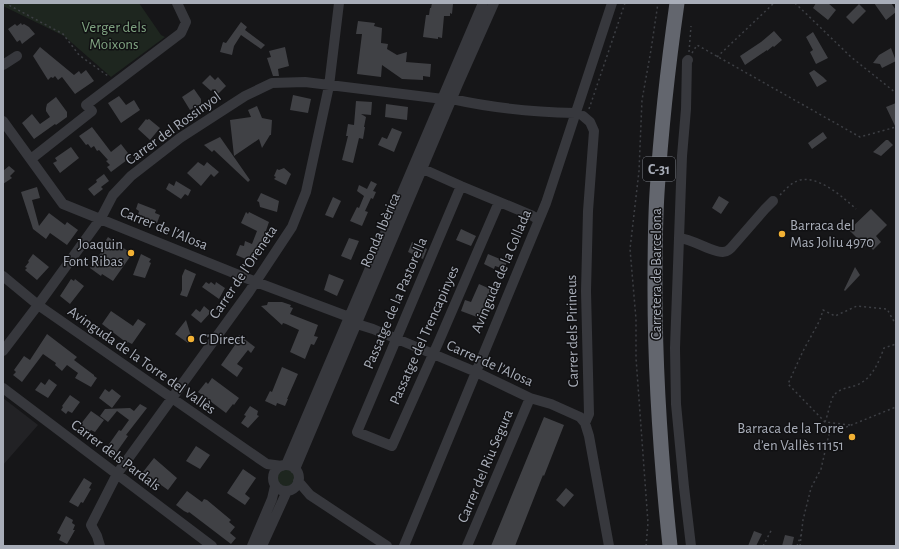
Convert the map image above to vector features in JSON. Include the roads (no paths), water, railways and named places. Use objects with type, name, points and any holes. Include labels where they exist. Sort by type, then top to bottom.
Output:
[{"type":"highway","name":"Carretera de Barcelona","points":[[670,546],[664,494],[658,407],[655,335],[655,244],[657,193],[662,134],[677,3]]},
{"type":"street","points":[[31,159],[92,111],[86,106],[181,33],[186,22],[177,3]]},
{"type":"street","name":"Carrer de l'Oreneta","points":[[100,546],[91,525],[117,474],[256,282],[292,227],[306,192],[329,86],[339,3]]},
{"type":"street","name":"Ronda Ibèrica","points":[[273,475],[275,471],[288,466],[357,324],[423,169],[447,99],[483,3]]},
{"type":"street","name":"Ronda Ibèrica","points":[[288,466],[349,317],[447,99],[494,3]]},
{"type":"street","name":"Avinguda de la Collada","points":[[404,546],[582,114],[612,3]]},
{"type":"street","points":[[3,65],[17,56]]},
{"type":"street","points":[[688,60],[682,156],[674,348],[676,404],[691,546]]},
{"type":"street","name":"Carrer del Rossinyol","points":[[3,351],[101,218],[113,195],[131,176],[180,138],[245,96],[272,84],[305,82],[473,103],[582,114]]},
{"type":"street","name":"Carrer dels Pirineus","points":[[582,114],[590,122],[594,131],[588,211],[586,291],[589,414],[585,423],[589,436],[609,546]]},
{"type":"street","name":"Carrer de l'Alosa","points":[[3,121],[64,204],[256,282],[349,317]]},
{"type":"street","points":[[423,169],[498,202],[532,215],[539,220]]},
{"type":"street","name":"Passatge de la Pastorella","points":[[357,432],[462,186]]},
{"type":"street","points":[[679,238],[688,239],[718,252],[726,252],[773,201]]},
{"type":"street","name":"Passatge del Trencapinyes","points":[[357,432],[392,446],[498,202]]},
{"type":"street","name":"Avinguda de la Torre del Vallès","points":[[3,276],[38,305],[267,464],[273,475]]},
{"type":"street","name":"Carrer de l'Alosa","points":[[357,324],[476,372],[530,398],[551,404],[580,417],[585,423]]},
{"type":"street","name":"Carrer dels Pardals","points":[[3,388],[212,546]]},
{"type":"street","name":"Carrer del Riu Segura","points":[[466,546],[530,398]]},
{"type":"street","name":"Avinguda de la Torre del Vallès","points":[[267,464],[288,466]]},
{"type":"street","points":[[262,546],[288,491],[294,488],[298,481],[298,474],[288,466]]},
{"type":"street","points":[[273,475],[273,481],[281,490],[310,495]]},
{"type":"street","points":[[298,481],[310,495],[387,546]]},
{"type":"street","points":[[252,546],[276,486]]},
{"type":"place","name":"Barraca del Mas Joliu 4970","points":[[782,234]]},
{"type":"place","name":"Joaquin Font Ribas","points":[[131,253]]},
{"type":"place","name":"C'Direct","points":[[191,339]]},
{"type":"place","name":"Barraca de la Torre d’en Vallès 11151","points":[[852,437]]},
{"type":"park label","name":"Verger dels Moixons","points":[[114,36]]}]
